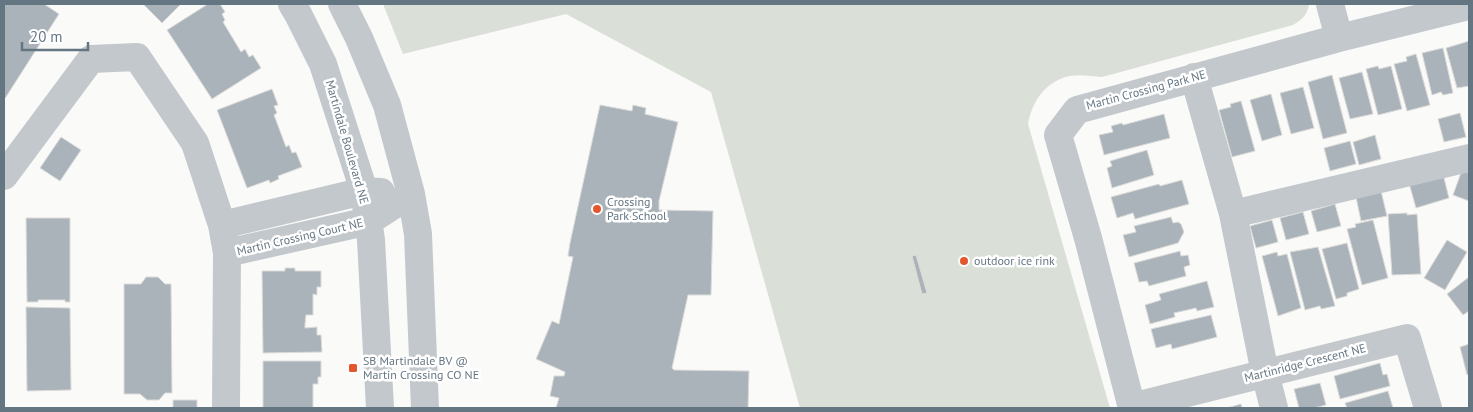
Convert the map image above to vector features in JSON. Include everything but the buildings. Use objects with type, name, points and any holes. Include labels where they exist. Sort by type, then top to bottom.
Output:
[{"type":"street","name":"Martindale Boulevard NE","points":[[292,4],[324,64],[364,191],[369,221],[380,408]]},
{"type":"street","points":[[342,4],[359,38],[387,105],[412,194],[418,234],[425,408]]},
{"type":"street","points":[[1330,4],[1339,38]]},
{"type":"street","name":"Martin Crossing Park NE","points":[[1132,407],[1088,238],[1058,135],[1077,110],[1339,38],[1469,6]]},
{"type":"street","name":"Martin Crossing Court NE","points":[[4,176],[91,59],[137,57],[195,142],[222,226],[227,253],[226,408]]},
{"type":"street","points":[[1194,77],[1233,214],[1265,373],[1274,408]]},
{"type":"street","points":[[1233,214],[1469,158]]},
{"type":"street","points":[[222,226],[364,191],[412,194]]},
{"type":"street","name":"Martin Crossing Court NE","points":[[227,253],[369,221],[412,194]]},
{"type":"street","name":"Martinridge Crescent NE","points":[[1132,407],[1407,338],[1428,408]]},
{"type":"shaded area","points":[[383,4],[1309,4],[1304,16],[1293,25],[1102,77],[1078,75],[1061,79],[1047,87],[1033,108],[1028,124],[1110,408],[800,408],[711,92],[566,14],[403,54]]},
{"type":"place","name":"Crossing Park School","points":[[597,209]]},
{"type":"place","name":"outdoor ice rink","points":[[964,261]]},
{"type":"place","name":"SB Martindale BV @ Martin Crossing CO NE","points":[[353,368]]}]
